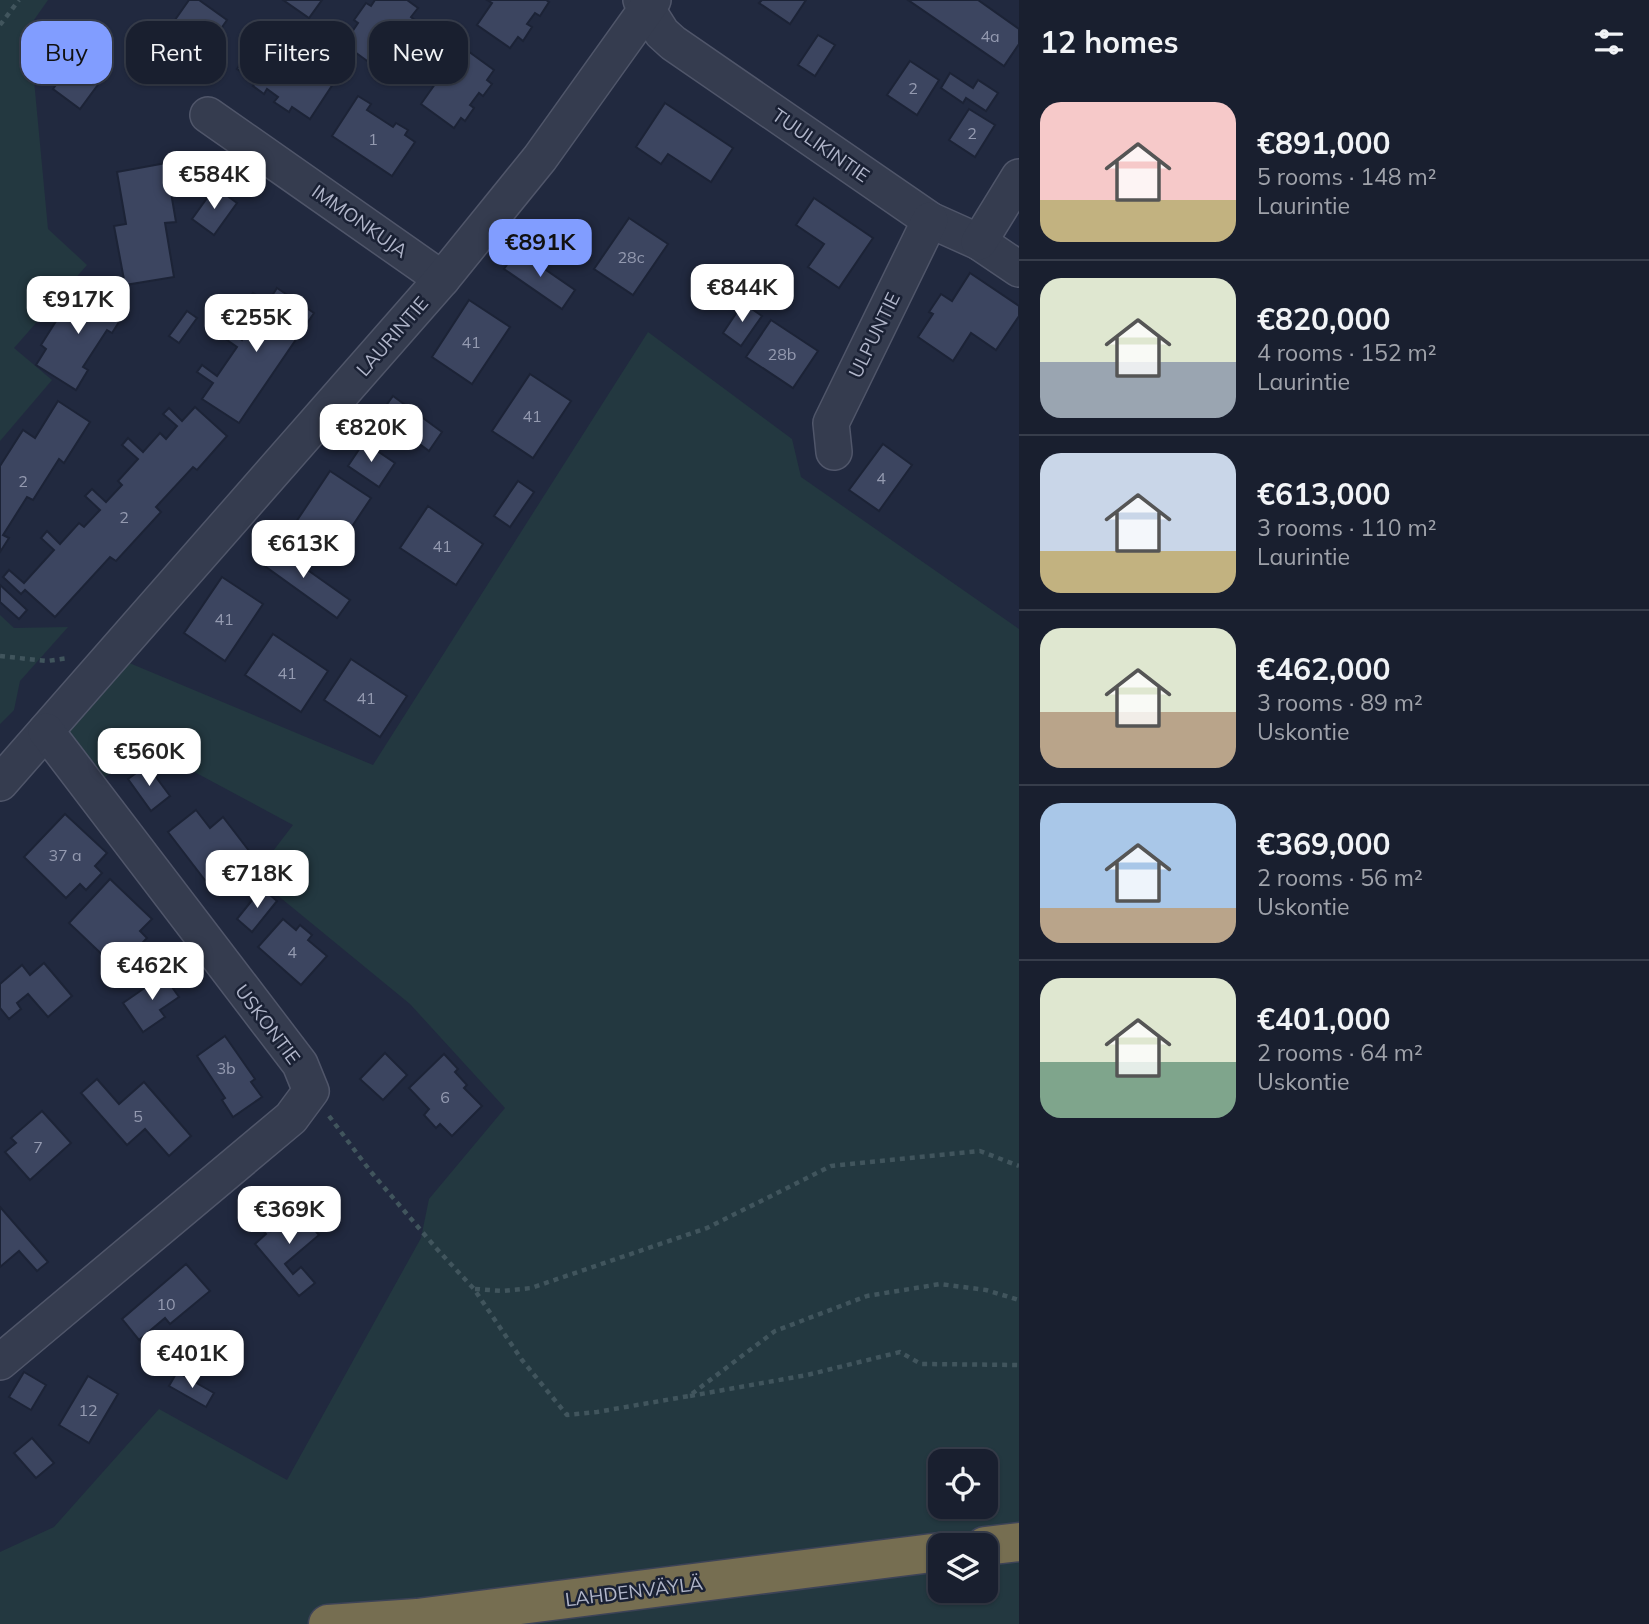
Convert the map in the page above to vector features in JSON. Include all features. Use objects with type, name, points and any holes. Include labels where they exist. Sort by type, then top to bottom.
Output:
[{"type":"highway","points":[[998,1544],[1019,1542]]},
{"type":"highway","name":"LAHDENVÄYLÄ","points":[[328,1624],[417,1618],[928,1554]]},
{"type":"street","name":"TUULIKINTIE","points":[[647,3],[662,33],[673,43],[930,220],[979,242],[1019,269]]},
{"type":"street","name":"LAURINTIE","points":[[0,783],[442,279],[540,158],[647,3]]},
{"type":"street","name":"IMMONKUJA","points":[[208,115],[442,279]]},
{"type":"street","points":[[979,242],[1019,177]]},
{"type":"street","name":"ULPUNTIE","points":[[834,452],[831,423],[930,220]]},
{"type":"street","name":"USKONTIE","points":[[46,731],[300,1064],[311,1091]]},
{"type":"street","points":[[0,1362],[291,1118],[311,1091]]},
{"type":"path","points":[[0,26],[19,0]]},
{"type":"path","points":[[0,656],[47,662],[78,657]]},
{"type":"path","points":[[311,1091],[371,1172],[474,1289],[522,1360],[567,1415],[807,1375],[900,1352],[922,1364],[1019,1365]]},
{"type":"path","points":[[474,1289],[531,1289],[707,1228],[831,1166],[980,1151],[1019,1166]]},
{"type":"path","points":[[689,1396],[775,1331],[867,1296],[940,1284],[986,1290],[1019,1299]]},
{"type":"shaded area","points":[[0,0],[48,0],[33,21],[21,21],[21,84],[34,84],[48,229],[87,265],[14,348],[52,380],[0,441]]},
{"type":"shaded area","points":[[648,332],[792,439],[801,477],[1019,629],[1019,1624],[0,1624],[0,1552],[54,1527],[159,1409],[287,1480],[421,1238],[429,1199],[505,1108],[410,1004],[254,876],[293,825],[146,746],[96,784],[64,736],[127,662],[373,765]]},
{"type":"shaded area","points":[[0,615],[14,628],[68,627],[20,681],[14,710],[0,724]]},
{"type":"building","points":[[189,0],[199,0],[227,20],[226,21],[174,21]]},
{"type":"building","points":[[283,0],[322,0],[309,18]]},
{"type":"building","points":[[375,0],[407,0],[418,8],[411,17],[416,21],[369,21],[369,62],[355,52],[355,28],[358,23],[354,20],[366,3],[371,6]]},
{"type":"building","points":[[487,0],[549,2],[540,16],[535,13],[527,24],[532,27],[523,41],[518,37],[510,48],[477,25],[492,3]]},
{"type":"building","points":[[762,0],[806,0],[790,24],[759,3]]},
{"type":"building","points":[[908,0],[978,0],[1019,29],[1019,44],[1004,66]]},
{"type":"building","points":[[818,35],[835,45],[815,76],[798,65]]},
{"type":"building","points":[[468,51],[494,70],[487,80],[492,84],[483,96],[479,93],[470,105],[474,108],[465,121],[461,118],[454,128],[421,104],[435,84],[468,84]]},
{"type":"building","points":[[910,61],[939,80],[917,115],[887,95]]},
{"type":"building","points":[[950,73],[973,88],[978,80],[998,93],[986,111],[966,98],[963,103],[941,88]]},
{"type":"building","points":[[57,84],[98,84],[80,109],[53,89]]},
{"type":"building","points":[[333,84],[310,119],[292,107],[289,112],[274,102],[278,97],[267,89],[264,94],[253,86]]},
{"type":"building","points":[[358,96],[371,104],[367,110],[393,127],[396,123],[408,130],[405,135],[415,142],[392,176],[332,136]]},
{"type":"building","points":[[665,103],[733,148],[711,182],[668,154],[661,164],[636,147]]},
{"type":"building","points":[[969,109],[995,125],[975,157],[949,140]]},
{"type":"building","points":[[166,163],[176,222],[165,223],[174,277],[125,285],[114,226],[126,224],[117,172]]},
{"type":"building","points":[[215,187],[237,203],[214,235],[192,219]]},
{"type":"building","points":[[814,198],[873,238],[839,288],[808,267],[824,244],[796,225]]},
{"type":"building","points":[[629,218],[668,244],[633,295],[594,269]]},
{"type":"building","points":[[517,250],[575,290],[562,309],[504,269]]},
{"type":"building","points":[[970,273],[1019,306],[1019,316],[996,350],[971,333],[953,361],[918,337],[933,314],[929,312],[941,294],[952,301]]},
{"type":"building","points":[[87,287],[126,311],[112,333],[107,330],[83,367],[88,370],[76,390],[36,365],[46,349],[41,345],[70,299],[77,304]]},
{"type":"building","points":[[277,288],[314,313],[239,423],[202,399],[213,383],[197,372],[202,365],[217,376],[237,347],[220,335],[224,328],[242,340],[262,310],[248,300],[253,293],[268,302]]},
{"type":"building","points":[[469,300],[510,327],[472,384],[432,357]]},
{"type":"building","points":[[743,303],[762,316],[741,346],[723,333]]},
{"type":"building","points":[[187,311],[197,318],[179,343],[169,336]]},
{"type":"building","points":[[771,320],[818,351],[793,388],[746,357]]},
{"type":"building","points":[[530,374],[571,401],[533,458],[492,431]]},
{"type":"building","points":[[393,396],[442,432],[429,451],[380,414]]},
{"type":"building","points":[[58,401],[90,422],[64,463],[59,459],[33,500],[27,497],[3,535],[9,538],[0,552],[0,466],[23,430],[35,438]]},
{"type":"building","points":[[195,407],[227,436],[197,470],[193,467],[156,507],[161,512],[116,561],[110,557],[55,617],[25,590],[21,594],[3,577],[9,570],[24,583],[54,550],[41,538],[47,531],[60,544],[79,523],[84,527],[100,510],[85,496],[92,489],[106,502],[122,485],[118,481],[138,459],[122,445],[128,438],[143,452],[160,433],[166,439],[177,426],[163,414],[169,408],[182,421]]},
{"type":"building","points":[[364,442],[395,463],[379,487],[348,466]]},
{"type":"building","points":[[883,444],[912,465],[879,511],[849,490]]},
{"type":"building","points":[[330,471],[371,498],[333,555],[292,528]]},
{"type":"building","points":[[518,481],[534,492],[510,527],[494,516]]},
{"type":"building","points":[[428,506],[483,544],[456,585],[400,548]]},
{"type":"building","points":[[268,542],[350,600],[337,618],[255,559]]},
{"type":"building","points":[[222,577],[263,604],[225,661],[184,633]]},
{"type":"building","points":[[0,585],[27,610],[19,619],[0,602]]},
{"type":"building","points":[[273,634],[328,671],[301,712],[245,675]]},
{"type":"building","points":[[351,659],[407,696],[380,737],[324,700]]},
{"type":"building","points":[[147,765],[170,796],[151,811],[128,779]]},
{"type":"building","points":[[196,810],[210,828],[223,817],[253,856],[211,888],[168,832]]},
{"type":"building","points":[[65,814],[107,853],[95,866],[102,873],[86,890],[80,884],[66,898],[24,857]]},
{"type":"building","points":[[110,879],[152,919],[140,931],[147,938],[131,955],[124,949],[111,963],[69,923]]},
{"type":"building","points":[[262,888],[277,901],[252,932],[237,919]]},
{"type":"building","points":[[283,919],[296,930],[300,925],[312,935],[308,940],[327,956],[301,985],[258,947]]},
{"type":"building","points":[[44,963],[72,996],[48,1017],[28,994],[17,1003],[21,1009],[9,1019],[0,1008],[0,984],[22,965],[30,975]]},
{"type":"building","points":[[169,971],[178,983],[172,987],[179,997],[160,1010],[165,1017],[143,1032],[123,1003]]},
{"type":"building","points":[[225,1036],[255,1079],[251,1082],[262,1097],[233,1117],[222,1100],[225,1098],[197,1056]]},
{"type":"building","points":[[385,1053],[407,1075],[383,1100],[360,1079]]},
{"type":"building","points":[[444,1054],[458,1069],[455,1072],[467,1085],[464,1088],[482,1106],[452,1136],[440,1124],[436,1128],[424,1115],[429,1109],[409,1088]]},
{"type":"building","points":[[97,1079],[119,1104],[144,1082],[191,1136],[169,1156],[145,1129],[127,1145],[81,1093]]},
{"type":"building","points":[[42,1111],[71,1143],[30,1180],[5,1152],[16,1143],[11,1138]]},
{"type":"building","points":[[290,1201],[319,1235],[285,1264],[293,1274],[301,1267],[315,1283],[299,1296],[255,1244],[266,1234],[260,1227],[264,1223],[271,1231],[286,1218],[280,1210]]},
{"type":"building","points":[[0,1207],[48,1262],[37,1271],[19,1251],[0,1267]]},
{"type":"building","points":[[186,1264],[210,1291],[170,1324],[165,1318],[139,1340],[122,1319]]},
{"type":"building","points":[[24,1372],[46,1385],[31,1410],[9,1397]]},
{"type":"building","points":[[177,1372],[214,1393],[206,1407],[169,1386]]},
{"type":"building","points":[[88,1376],[118,1394],[89,1443],[59,1425]]},
{"type":"building","points":[[32,1438],[54,1463],[36,1478],[14,1453]]}]
